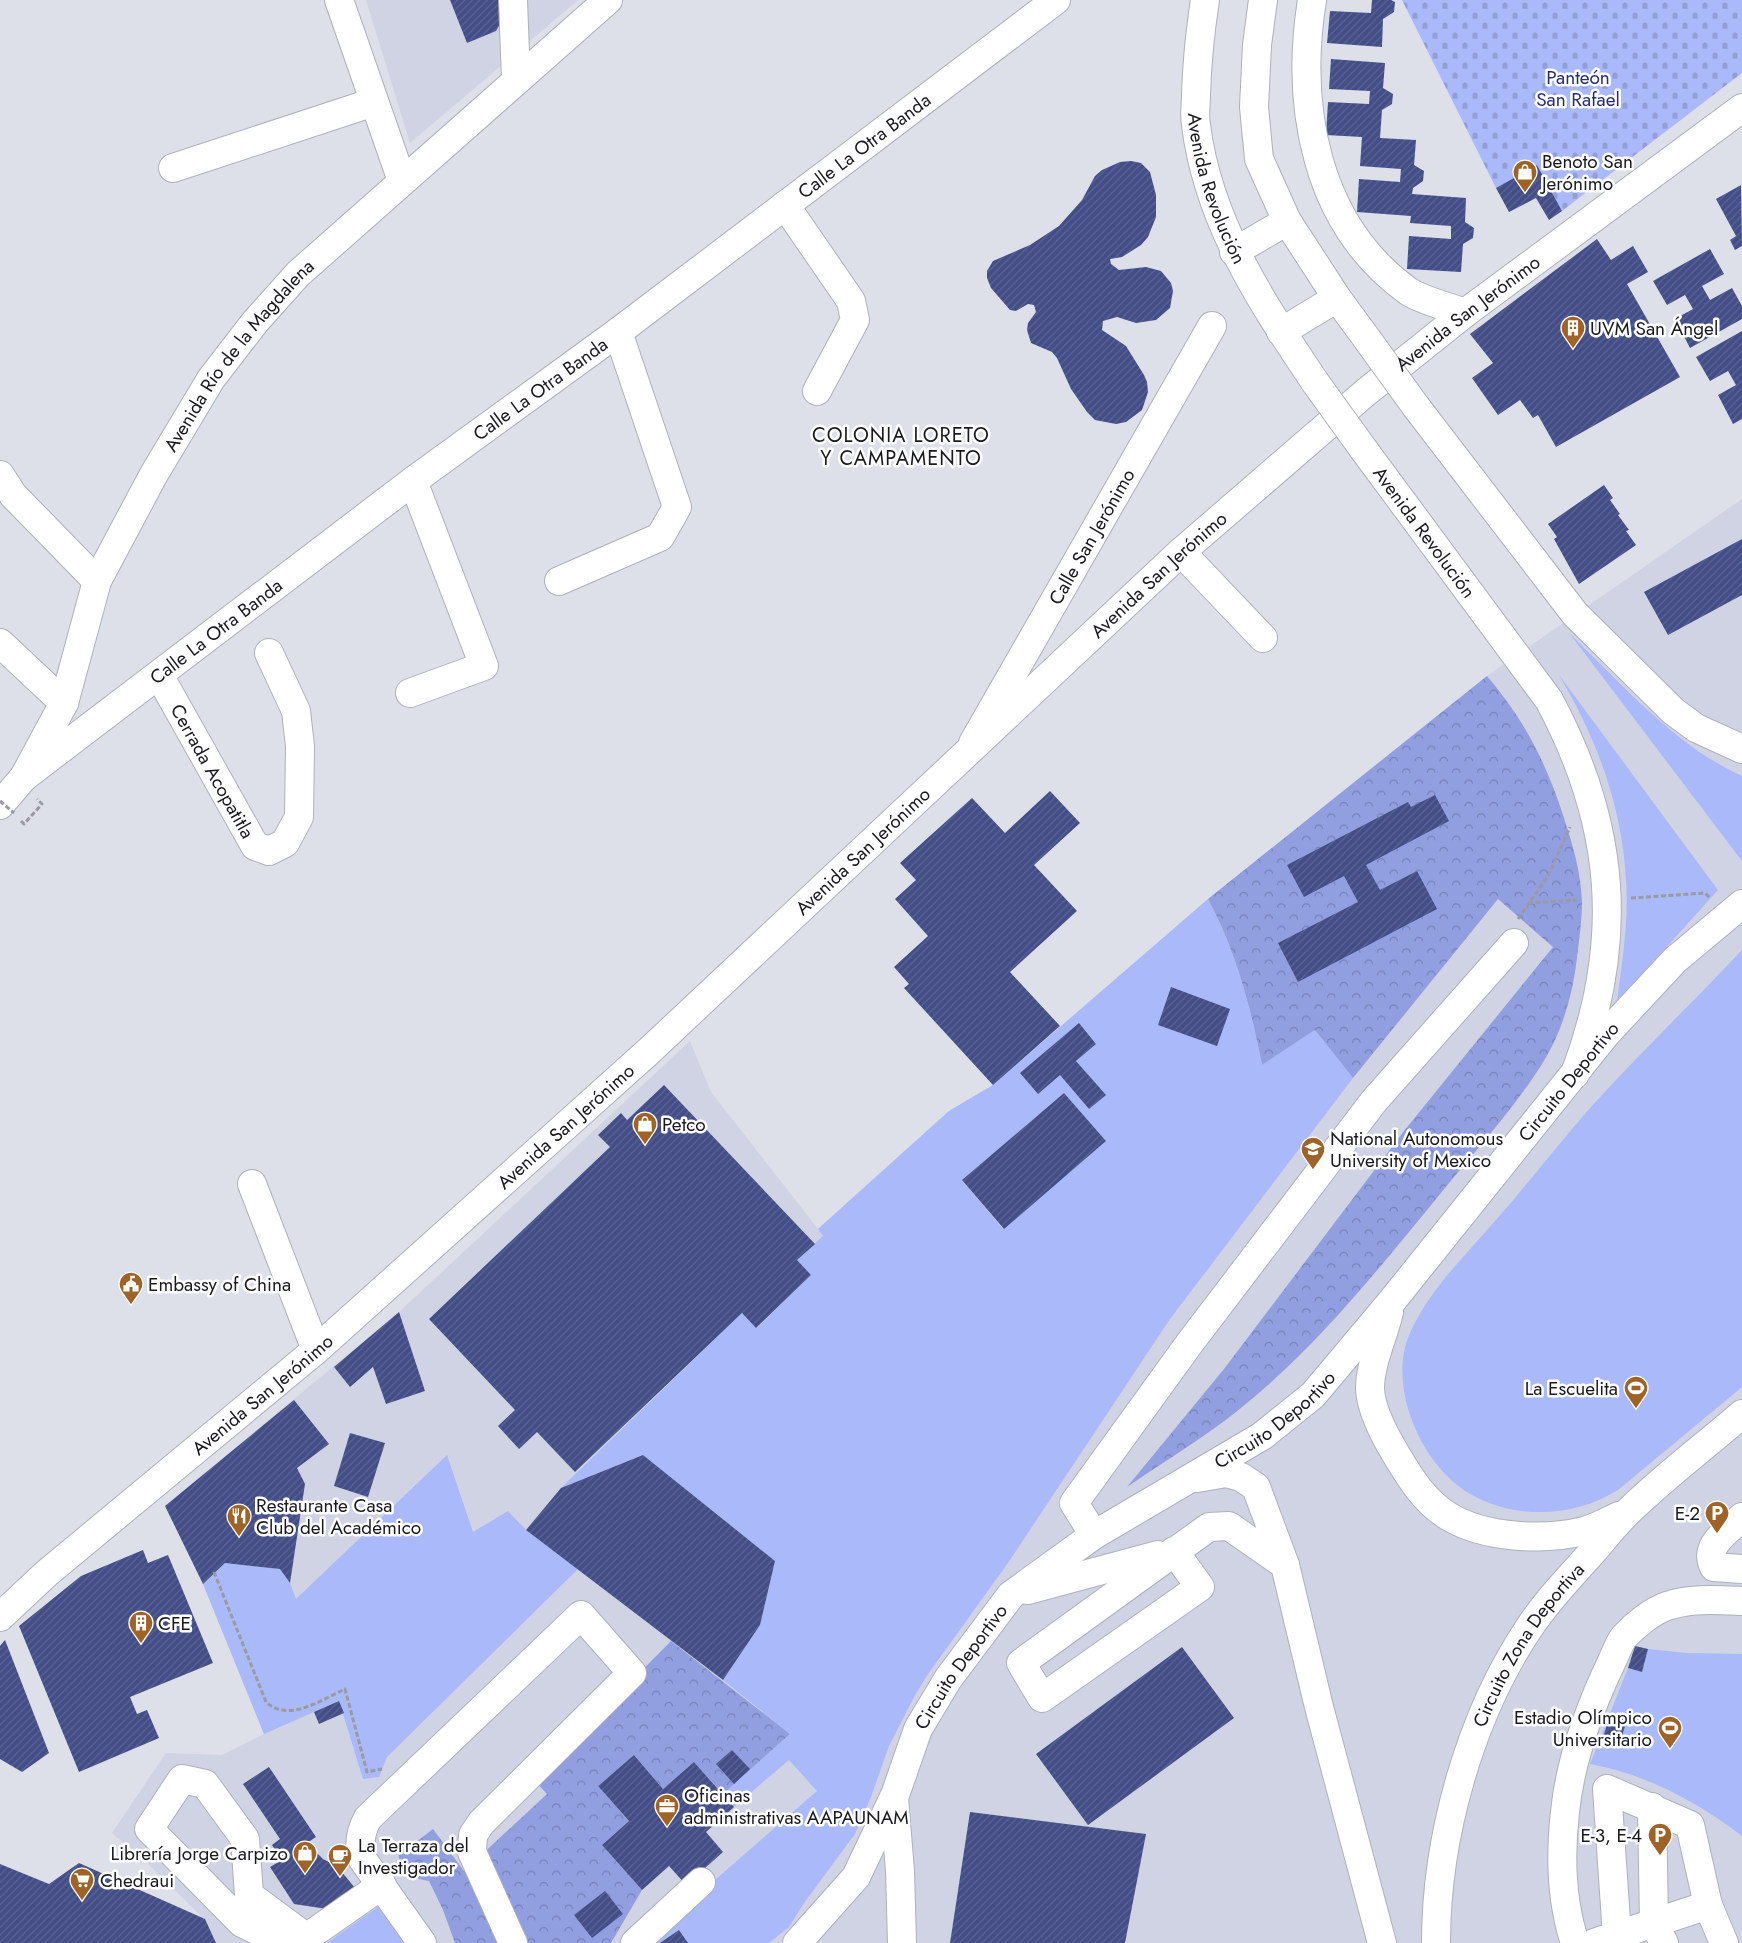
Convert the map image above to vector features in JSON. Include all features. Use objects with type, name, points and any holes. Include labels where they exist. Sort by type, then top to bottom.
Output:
[{"type":"street","points":[[339,0],[402,181]]},
{"type":"street","points":[[513,0],[516,80]]},
{"type":"street","name":"Avenida Río de la Magdalena","points":[[7,809],[64,703],[97,581],[154,474],[211,379],[255,322],[298,274],[608,0]]},
{"type":"street","name":"Calle La Otra Banda","points":[[24,777],[413,481],[618,332],[1056,0]]},
{"type":"street","name":"Avenida Revolución","points":[[1205,0],[1197,48],[1195,124],[1208,188],[1234,252],[1281,332],[1315,382],[1549,700],[1566,733],[1588,788],[1600,836],[1606,873],[1607,941],[1597,1009],[1575,1074]]},
{"type":"street","points":[[1264,0],[1256,45],[1254,107],[1259,159],[1287,221],[1337,298],[1417,408],[1574,614],[1673,711],[1696,728],[1742,749]]},
{"type":"street","points":[[1312,0],[1307,42],[1307,89],[1316,148],[1332,201],[1367,251],[1410,292],[1464,313]]},
{"type":"street","points":[[172,168],[374,102]]},
{"type":"street","name":"Avenida San Jerónimo","points":[[0,1617],[47,1572],[316,1350],[649,1051],[1181,552],[1365,393],[1464,313],[1742,108]]},
{"type":"street","points":[[785,205],[851,300],[855,320],[817,391]]},
{"type":"street","points":[[1234,252],[1287,221]]},
{"type":"street","points":[[1281,332],[1337,298]]},
{"type":"street","name":"Calle San Jerónimo","points":[[970,748],[1212,326]]},
{"type":"street","points":[[559,581],[660,537],[677,507],[618,332]]},
{"type":"street","points":[[0,475],[13,495],[97,581]]},
{"type":"street","points":[[410,694],[484,666],[413,481]]},
{"type":"street","points":[[1181,552],[1263,638]]},
{"type":"street","points":[[0,643],[64,703]]},
{"type":"street","name":"Cerrada Acopatitla","points":[[159,675],[255,846],[268,852],[284,843],[299,817],[300,746],[296,711],[269,653]]},
{"type":"street","name":"Circuito Deportivo","points":[[902,1943],[900,1871],[894,1798],[918,1729],[948,1679],[1012,1595],[1094,1535],[1262,1436],[1313,1395],[1392,1301],[1606,1034],[1645,990],[1681,954],[1742,904]]},
{"type":"street","points":[[1094,1535],[1074,1503],[1195,1336],[1374,1101],[1514,943]]},
{"type":"street","points":[[252,1184],[316,1350]]},
{"type":"street","points":[[1392,1301],[1372,1368],[1370,1391],[1378,1419],[1390,1445],[1414,1485],[1447,1516],[1479,1530],[1523,1538],[1585,1531],[1630,1510]]},
{"type":"street","name":"Circuito Zona Deportiva","points":[[1436,1943],[1441,1866],[1452,1808],[1469,1752],[1504,1669],[1529,1628],[1552,1596],[1630,1510],[1742,1414]]},
{"type":"street","points":[[1191,1478],[1226,1474],[1241,1477],[1256,1487],[1285,1565],[1319,1707],[1382,1943]]},
{"type":"street","points":[[1742,1517],[1712,1547],[1710,1558],[1714,1567],[1742,1569]]},
{"type":"street","points":[[1174,1551],[1200,1587],[1042,1698],[1021,1662],[1174,1551],[1209,1527],[1229,1526],[1285,1565]]},
{"type":"street","points":[[1012,1595],[1174,1551]]},
{"type":"street","points":[[1575,1943],[1566,1910],[1562,1870],[1565,1812],[1572,1774],[1582,1738],[1600,1686],[1623,1638],[1642,1621],[1666,1606],[1701,1600],[1742,1600]]},
{"type":"street","points":[[422,1943],[364,1860],[361,1852],[360,1836],[368,1818],[396,1794],[581,1615],[632,1673],[481,1823],[473,1836],[472,1852],[513,1943]]},
{"type":"street","points":[[182,1779],[205,1784],[245,1839],[249,1895],[296,1941],[242,1923],[149,1829],[182,1779]]},
{"type":"street","points":[[1708,1905],[1659,1933],[1610,1941],[1607,1789],[1690,1825],[1708,1905],[1724,1943]]},
{"type":"street","points":[[807,1943],[856,1877],[894,1798]]},
{"type":"street","points":[[1652,1807],[1659,1933]]},
{"type":"street","points":[[635,1943],[700,1882]]},
{"type":"street","points":[[296,1941],[382,1885]]},
{"type":"path","points":[[0,800],[7,809]]},
{"type":"path","points":[[24,824],[42,804]]},
{"type":"path","points":[[1528,903],[1548,876],[1572,824]]},
{"type":"path","points":[[214,1572],[266,1702],[279,1711],[295,1711],[345,1689],[368,1772],[382,1769],[396,1794]]},
{"type":"shaded area","points":[[366,0],[578,0],[410,143]]},
{"type":"shaded area","name":"National Autonomous University of Mexico","points":[[1742,499],[1742,1943],[216,1943],[204,1919],[144,1860],[112,1833],[166,1753],[222,1755],[264,1734],[203,1584],[165,1506],[399,1312],[690,1041],[711,1092],[818,1229],[949,1111],[993,1085],[1208,899],[1487,676]]},
{"type":"green space","name":"Panteón San Rafael","points":[[1402,0],[1742,0],[1742,73],[1562,211],[1537,165],[1496,188]]},
{"type":"green space","points":[[1570,634],[1630,694],[1672,731],[1717,763],[1742,776],[1742,861]]},
{"type":"green space","points":[[1559,675],[1718,890],[1617,1002],[1627,911],[1624,853],[1613,799],[1596,748],[1573,699]]},
{"type":"green space","points":[[1487,676],[1513,709],[1542,760],[1564,818],[1578,870],[1582,902],[1577,958],[1570,997],[1557,1035],[1533,1078],[1506,1115],[1387,1259],[1315,1340],[1290,1365],[1236,1412],[1127,1487],[1224,1369],[1404,1131],[1553,947],[1498,899],[1353,1078],[1315,1030],[1262,1065],[1253,1022],[1241,980],[1227,939],[1208,899]]},
{"type":"green space","points":[[1208,899],[1227,939],[1241,980],[1253,1022],[1262,1065],[1315,1030],[1353,1078],[1170,1319],[1008,1563],[928,1674],[889,1746],[871,1797],[855,1834],[804,1903],[789,1927],[769,1943],[647,1943],[668,1921],[817,1791],[789,1760],[734,1807],[723,1794],[790,1734],[723,1680],[760,1625],[775,1561],[643,1455],[561,1488],[742,1313],[757,1328],[811,1275],[797,1260],[823,1236],[818,1229],[949,1111],[993,1085]],"holes":[[[1079,1024],[1096,1044],[1076,1061],[1105,1095],[1089,1109],[1060,1075]],[[1064,1093],[1106,1141],[1003,1229],[962,1180]]]},
{"type":"green space","points":[[1742,950],[1742,1387],[1618,1490],[1601,1499],[1565,1510],[1527,1512],[1508,1509],[1472,1495],[1454,1482],[1438,1466],[1424,1446],[1413,1424],[1406,1400],[1403,1377],[1404,1354],[1410,1333],[1427,1302],[1448,1274],[1591,1107]]},
{"type":"green space","points":[[447,1455],[473,1532],[508,1511],[526,1530],[578,1569],[387,1757],[379,1777],[363,1779],[339,1701],[264,1734],[203,1584],[225,1563],[280,1569],[290,1583],[296,1599]]},
{"type":"green space","points":[[671,1641],[790,1734],[723,1794],[694,1762],[663,1789],[634,1755],[598,1786],[629,1821],[602,1845],[642,1890],[611,1943],[455,1943],[443,1910],[429,1881],[414,1878],[401,1868],[396,1842],[401,1846],[412,1845],[433,1829],[464,1871],[547,1794],[534,1780]]},
{"type":"green space","name":"Estadio Olímpico Universitario","points":[[1648,1649],[1686,1653],[1742,1654],[1742,1836],[1689,1801],[1651,1782],[1590,1764],[1628,1668],[1642,1672]]},
{"type":"green space","points":[[382,1904],[410,1943],[327,1943]]},
{"type":"building","points":[[450,0],[503,0],[508,11],[496,31],[467,43]]},
{"type":"building","points":[[1372,0],[1391,0],[1395,2],[1394,12],[1383,19],[1382,47],[1327,43],[1330,11],[1371,13]]},
{"type":"building","points":[[1331,59],[1385,63],[1383,88],[1393,94],[1392,104],[1382,110],[1380,138],[1416,140],[1414,165],[1424,171],[1423,181],[1413,188],[1412,194],[1466,198],[1465,222],[1474,228],[1473,238],[1463,244],[1461,272],[1407,269],[1409,236],[1451,239],[1451,226],[1410,223],[1411,216],[1357,212],[1359,179],[1400,182],[1401,169],[1360,166],[1362,137],[1326,135],[1328,102],[1369,104],[1370,91],[1329,89]]},
{"type":"building","points":[[1131,161],[1141,163],[1150,172],[1156,195],[1156,217],[1148,237],[1141,245],[1122,257],[1110,259],[1111,264],[1119,270],[1146,267],[1161,271],[1171,283],[1173,291],[1170,308],[1156,320],[1136,323],[1117,317],[1103,321],[1102,330],[1126,346],[1147,382],[1148,392],[1142,410],[1126,422],[1116,424],[1095,420],[1087,412],[1071,389],[1057,358],[1052,352],[1031,343],[1027,330],[1028,323],[1036,312],[1034,305],[1028,304],[1016,311],[1010,310],[991,288],[987,278],[987,271],[993,261],[1030,245],[1059,226],[1082,200],[1095,176],[1102,170],[1120,162]]},
{"type":"building","name":"Benoto San Jerónimo","points":[[1537,165],[1562,211],[1549,220],[1536,198],[1509,212],[1496,188]]},
{"type":"building","points":[[1741,185],[1742,246],[1735,250],[1730,240],[1736,236],[1716,199]]},
{"type":"building","name":"UVM San Ángel","points":[[1597,239],[1611,260],[1633,246],[1648,272],[1627,284],[1680,377],[1556,447],[1538,415],[1533,418],[1520,400],[1498,415],[1472,378],[1493,363],[1470,334]]},
{"type":"building","points":[[1710,249],[1724,274],[1702,286],[1710,300],[1732,288],[1742,306],[1742,319],[1690,348],[1675,319],[1693,309],[1685,295],[1667,305],[1653,281]]},
{"type":"building","points":[[1742,331],[1742,419],[1733,424],[1718,395],[1736,385],[1728,371],[1710,381],[1696,357]]},
{"type":"building","points":[[1604,485],[1613,498],[1610,500],[1620,514],[1618,515],[1629,530],[1626,531],[1636,545],[1579,584],[1554,539],[1557,537],[1548,524]]},
{"type":"building","points":[[1742,539],[1742,595],[1668,635],[1644,592]]},
{"type":"building","points":[[1050,791],[1080,823],[1034,865],[1077,911],[1010,972],[1060,1026],[993,1085],[904,988],[909,984],[894,967],[928,936],[895,899],[916,880],[900,863],[972,798],[1005,833]]},
{"type":"building","points":[[1435,795],[1449,821],[1366,865],[1380,890],[1417,871],[1437,909],[1298,982],[1278,943],[1358,902],[1344,876],[1304,897],[1287,865],[1408,802],[1411,807]]},
{"type":"building","points":[[1171,987],[1230,1009],[1217,1046],[1158,1025]]},
{"type":"building","points":[[1079,1023],[1096,1044],[1076,1061],[1106,1095],[1089,1109],[1060,1075],[1038,1094],[1020,1073]]},
{"type":"building","points":[[664,1085],[815,1244],[797,1260],[811,1275],[756,1328],[742,1313],[575,1472],[537,1432],[519,1449],[498,1426],[515,1410],[429,1319],[610,1147],[598,1135],[621,1113],[627,1120]]},
{"type":"building","points":[[1064,1093],[1106,1141],[1004,1229],[962,1180]]},
{"type":"building","points":[[399,1312],[425,1391],[386,1404],[373,1367],[350,1387],[334,1367]]},
{"type":"building","name":"Restaurante Casa Club del Académico","points":[[294,1400],[329,1444],[297,1468],[305,1484],[290,1583],[280,1569],[225,1563],[203,1584],[165,1506]]},
{"type":"building","points":[[350,1433],[385,1443],[368,1497],[334,1486]]},
{"type":"building","points":[[643,1455],[775,1561],[760,1625],[723,1680],[526,1530],[561,1488]]},
{"type":"building","points":[[143,1550],[148,1563],[168,1555],[213,1663],[130,1697],[137,1714],[147,1710],[159,1738],[79,1772],[19,1626],[81,1576]]},
{"type":"building","points":[[5,1640],[49,1753],[22,1772],[0,1759],[0,1646]]},
{"type":"building","points":[[1635,1646],[1648,1649],[1642,1672],[1628,1668]]},
{"type":"building","points":[[1182,1647],[1234,1718],[1088,1825],[1036,1754]]},
{"type":"building","points":[[339,1701],[344,1713],[319,1724],[314,1712]]},
{"type":"building","points":[[1611,1713],[1628,1718],[1620,1741],[1604,1734]]},
{"type":"building","points":[[732,1750],[750,1769],[734,1784],[716,1764]]},
{"type":"building","name":"Oficinas administrativas AAPAUNAM","points":[[634,1755],[663,1789],[694,1762],[734,1807],[706,1832],[723,1852],[686,1885],[669,1866],[642,1890],[602,1845],[629,1821],[598,1786]]},
{"type":"building","points":[[269,1767],[316,1837],[307,1843],[323,1859],[337,1866],[355,1888],[327,1909],[294,1904],[270,1867],[282,1860],[272,1845],[280,1839],[243,1784]]},
{"type":"building","points":[[970,1812],[1146,1834],[1125,1943],[950,1943]]},
{"type":"building","name":"Chedraui","points":[[79,1863],[205,1919],[216,1943],[0,1943],[0,1864],[49,1884]]},
{"type":"building","points":[[605,1891],[623,1914],[592,1938],[574,1915]]},
{"type":"building","points":[[679,1930],[688,1943],[660,1943]]},
{"type":"place","name":"Benoto San Jerónimo","points":[[1525,193]]},
{"type":"place","name":"UVM San Ángel","points":[[1573,349]]},
{"type":"place","name":"Petco","points":[[645,1145]]},
{"type":"place","name":"National Autonomous University of Mexico","points":[[1313,1170]]},
{"type":"place","name":"Embassy of China","points":[[131,1305]]},
{"type":"place","name":"La Escuelita","points":[[1636,1409]]},
{"type":"place","name":"E-2","points":[[1717,1534]]},
{"type":"place","name":"Restaurante Casa Club del Académico","points":[[239,1537]]},
{"type":"place","name":"CFE","points":[[141,1644]]},
{"type":"place","name":"Estadio Olímpico Universitario","points":[[1670,1749]]},
{"type":"place","name":"Oficinas administrativas AAPAUNAM","points":[[667,1827]]},
{"type":"place","name":"E-3, E-4","points":[[1660,1856]]},
{"type":"place","name":"Librería Jorge Carpizo","points":[[305,1874]]},
{"type":"place","name":"La Terraza del Investigador","points":[[340,1877]]},
{"type":"place","name":"Chedraui","points":[[82,1901]]},
{"type":"district","name":"COLONIA LORETO Y CAMPAMENTO","points":[[901,446]]}]
